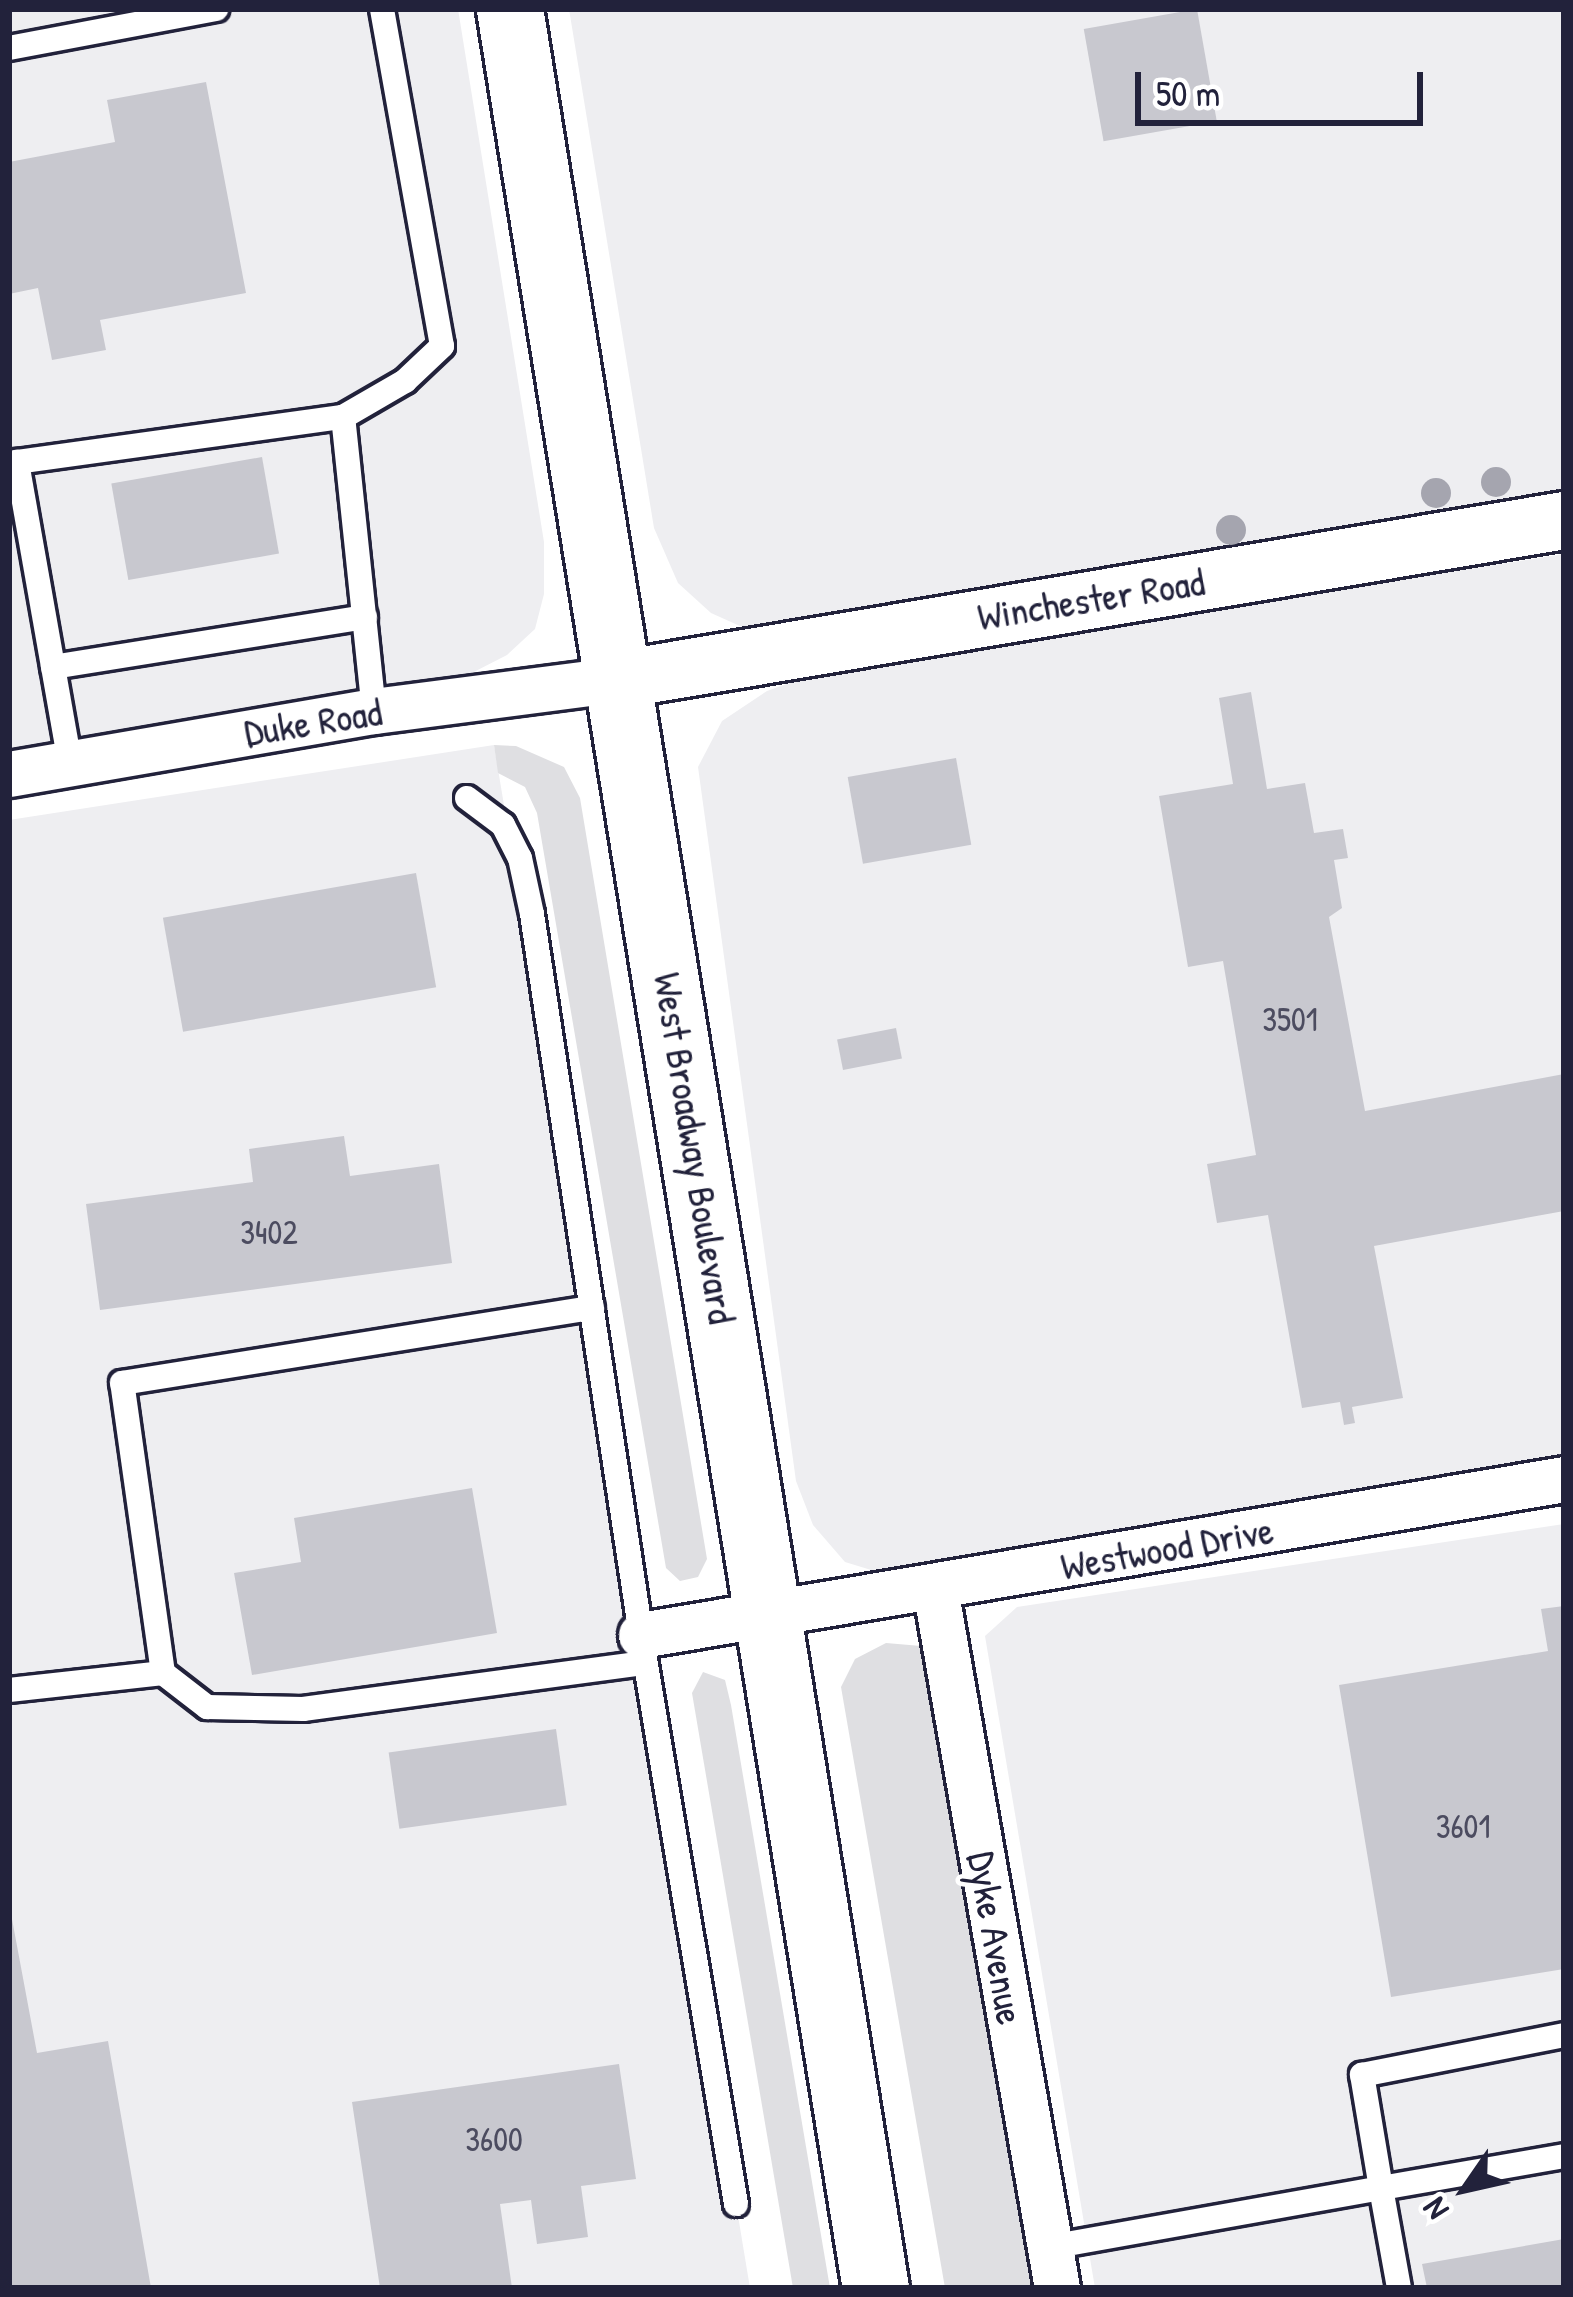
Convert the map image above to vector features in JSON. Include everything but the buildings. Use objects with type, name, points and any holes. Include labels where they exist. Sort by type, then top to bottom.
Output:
[{"type":"highway","name":"West Broadway Boulevard","points":[[510,9],[876,2288]]},
{"type":"street","name":"Winchester Road","points":[[619,679],[1564,520]]},
{"type":"street","name":"Duke Road","points":[[9,774],[374,711],[619,679]]},
{"type":"street","name":"Westwood Drive","points":[[643,1649],[771,1616],[1564,1479]]},
{"type":"street","name":"Dyke Avenue","points":[[934,1588],[1054,2267]]},
{"type":"lane","points":[[9,48],[216,9]]},
{"type":"lane","points":[[70,763],[17,461],[344,417],[405,381],[442,346],[382,9]]},
{"type":"lane","points":[[344,417],[374,711]]},
{"type":"lane","points":[[53,667],[365,617]]},
{"type":"lane","points":[[467,798],[503,825],[520,858],[643,1649],[736,2204]]},
{"type":"lane","points":[[163,1673],[122,1383],[592,1308]]},
{"type":"lane","points":[[9,1690],[163,1673],[207,1707],[303,1709],[643,1649]]},
{"type":"lane","points":[[1399,2288],[1362,2075],[1564,2035]]},
{"type":"lane","points":[[1054,2267],[1381,2188],[1564,2156]]},
{"type":"shaded area","points":[[9,9],[458,9],[544,542],[544,594],[535,629],[507,655],[466,676],[9,755]]},
{"type":"shaded area","points":[[569,9],[1564,9],[1564,495],[751,631],[711,613],[678,583],[654,528]]},
{"type":"shaded area","points":[[1564,554],[1564,1463],[881,1573],[845,1562],[813,1525],[796,1481],[698,767],[722,721],[767,691],[826,670]]},
{"type":"shaded area","points":[[494,745],[750,2288],[9,2288],[9,820]]},
{"type":"shaded area","points":[[494,745],[516,746],[564,767],[580,798],[707,1559],[698,1577],[680,1581],[666,1568],[537,813],[525,787],[498,773]]},
{"type":"shaded area","points":[[1564,1524],[1564,2288],[1095,2288],[985,1636],[1017,1607]]},
{"type":"shaded area","points":[[886,1643],[921,1646],[943,1680],[1043,2288],[945,2288],[841,1687],[855,1659]]},
{"type":"shaded area","points":[[703,1672],[725,1680],[731,1705],[830,2288],[793,2288],[692,1693]]}]
